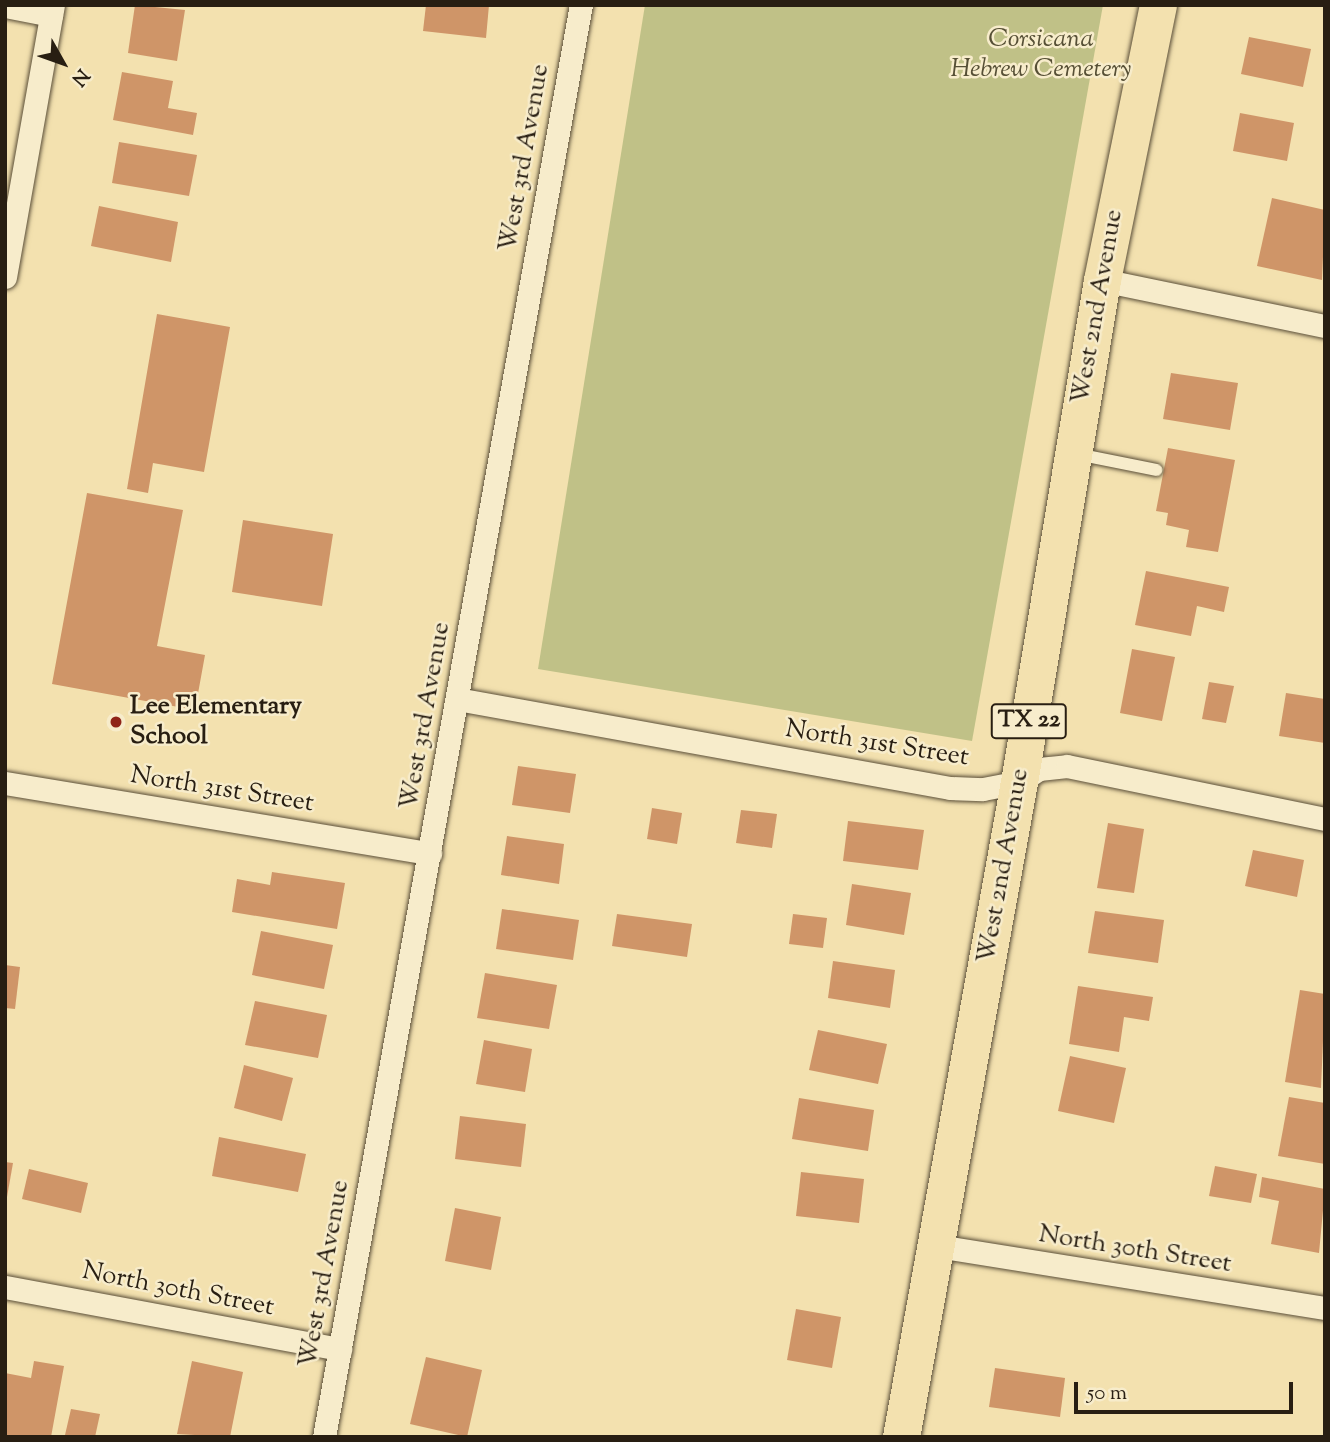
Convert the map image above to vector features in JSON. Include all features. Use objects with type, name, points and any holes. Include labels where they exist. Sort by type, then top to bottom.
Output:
[{"type":"main road","name":"West 2nd Avenue","points":[[901,1437],[1019,782],[1102,280],[1158,5]]},
{"type":"street","name":"West 3rd Avenue","points":[[324,1437],[580,5]]},
{"type":"street","points":[[5,6],[52,10],[5,277]]},
{"type":"street","points":[[1102,280],[1325,326]]},
{"type":"street","name":"North 31st Street","points":[[457,699],[950,788],[983,789],[1019,782],[1039,769],[1067,766],[1325,819]]},
{"type":"street","name":"North 31st Street","points":[[5,783],[430,853]]},
{"type":"street","name":"North 30th Street","points":[[937,1246],[1325,1308]]},
{"type":"street","name":"North 30th Street","points":[[5,1287],[340,1349]]},
{"type":"lane","points":[[1073,453],[1156,470]]},
{"type":"green space","name":"Corsicana Hebrew Cemetery","points":[[645,5],[1103,5],[972,741],[538,669]]},
{"type":"building","points":[[135,5],[185,10],[177,61],[128,53]]},
{"type":"building","points":[[426,5],[489,5],[486,38],[423,31]]},
{"type":"building","points":[[1249,37],[1311,49],[1303,87],[1241,74]]},
{"type":"building","points":[[122,72],[173,81],[168,108],[197,113],[193,135],[113,120]]},
{"type":"building","points":[[1240,113],[1294,123],[1287,161],[1233,151]]},
{"type":"building","points":[[119,142],[197,155],[189,196],[112,183]]},
{"type":"building","points":[[1272,198],[1325,210],[1322,280],[1257,266]]},
{"type":"building","points":[[99,206],[178,222],[171,262],[91,246]]},
{"type":"building","points":[[157,314],[230,327],[204,472],[153,463],[148,493],[127,489]]},
{"type":"building","points":[[1171,373],[1238,383],[1230,430],[1163,419]]},
{"type":"building","points":[[1168,448],[1235,460],[1218,552],[1186,547],[1189,530],[1166,525],[1168,513],[1156,511]]},
{"type":"building","points":[[87,493],[183,510],[157,646],[205,655],[195,710],[52,684]]},
{"type":"building","points":[[243,520],[333,534],[322,606],[232,592]]},
{"type":"building","points":[[1146,571],[1229,587],[1224,612],[1197,606],[1191,636],[1135,625]]},
{"type":"building","points":[[1132,649],[1175,657],[1162,721],[1120,713]]},
{"type":"building","points":[[1209,682],[1234,686],[1226,723],[1202,719]]},
{"type":"building","points":[[1286,693],[1325,699],[1325,743],[1279,736]]},
{"type":"building","points":[[518,766],[576,774],[570,813],[512,805]]},
{"type":"building","points":[[652,808],[682,813],[677,844],[647,839]]},
{"type":"building","points":[[741,810],[777,814],[772,848],[736,843]]},
{"type":"building","points":[[848,821],[924,830],[918,870],[843,861]]},
{"type":"building","points":[[1108,823],[1144,829],[1134,893],[1097,888]]},
{"type":"building","points":[[507,836],[564,844],[559,884],[501,875]]},
{"type":"building","points":[[1253,850],[1304,860],[1297,897],[1245,886]]},
{"type":"building","points":[[272,872],[345,883],[337,929],[232,912],[237,879],[270,885]]},
{"type":"building","points":[[852,884],[911,893],[904,935],[846,925]]},
{"type":"building","points":[[502,909],[579,920],[573,960],[496,949]]},
{"type":"building","points":[[1095,911],[1164,920],[1158,963],[1088,953]]},
{"type":"building","points":[[617,914],[692,924],[687,957],[612,946]]},
{"type":"building","points":[[793,914],[827,918],[823,948],[789,944]]},
{"type":"building","points":[[261,931],[333,945],[324,989],[252,975]]},
{"type":"building","points":[[833,961],[895,970],[890,1008],[828,998]]},
{"type":"building","points":[[5,965],[20,967],[15,1009],[5,1008]]},
{"type":"building","points":[[485,973],[557,985],[549,1029],[477,1018]]},
{"type":"building","points":[[1078,986],[1153,997],[1149,1021],[1124,1017],[1119,1052],[1069,1044]]},
{"type":"building","points":[[1300,990],[1325,994],[1321,1088],[1285,1082]]},
{"type":"building","points":[[255,1001],[327,1015],[318,1058],[245,1045]]},
{"type":"building","points":[[818,1030],[887,1044],[878,1084],[809,1070]]},
{"type":"building","points":[[484,1040],[532,1049],[525,1092],[476,1084]]},
{"type":"building","points":[[1070,1056],[1126,1068],[1114,1123],[1058,1111]]},
{"type":"building","points":[[244,1065],[293,1078],[282,1121],[234,1108]]},
{"type":"building","points":[[1289,1097],[1325,1103],[1325,1164],[1278,1156]]},
{"type":"building","points":[[799,1098],[874,1110],[868,1151],[792,1139]]},
{"type":"building","points":[[460,1116],[526,1124],[521,1167],[455,1159]]},
{"type":"building","points":[[219,1137],[306,1154],[298,1192],[212,1176]]},
{"type":"building","points":[[5,1162],[13,1163],[7,1197],[5,1197]]},
{"type":"building","points":[[1215,1166],[1257,1174],[1251,1203],[1209,1196]]},
{"type":"building","points":[[29,1169],[88,1183],[81,1213],[22,1199]]},
{"type":"building","points":[[801,1172],[864,1179],[859,1223],[796,1216]]},
{"type":"building","points":[[1262,1177],[1325,1189],[1319,1253],[1271,1244],[1279,1201],[1259,1197]]},
{"type":"building","points":[[455,1208],[501,1217],[491,1270],[445,1261]]},
{"type":"building","points":[[796,1309],[841,1317],[832,1368],[787,1360]]},
{"type":"building","points":[[426,1357],[482,1370],[467,1437],[410,1424]]},
{"type":"building","points":[[34,1361],[64,1366],[51,1437],[5,1437],[5,1373],[31,1378]]},
{"type":"building","points":[[192,1361],[243,1372],[230,1437],[177,1434]]},
{"type":"building","points":[[995,1368],[1065,1378],[1060,1417],[989,1407]]},
{"type":"building","points":[[71,1409],[100,1414],[95,1437],[65,1435]]},
{"type":"place","name":"Lee Elementary School","points":[[116,722]]}]
